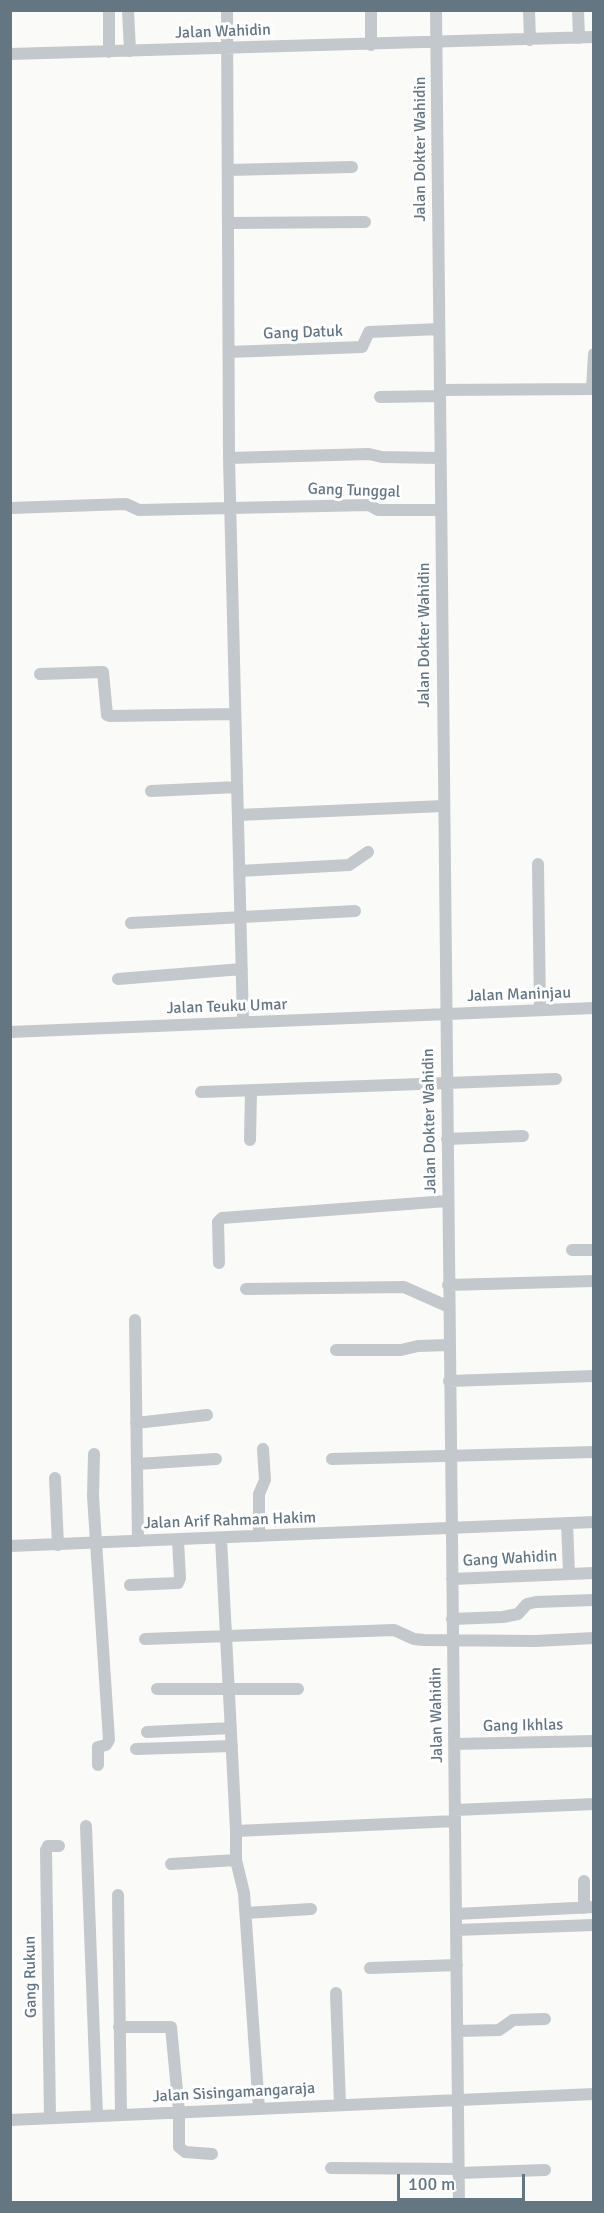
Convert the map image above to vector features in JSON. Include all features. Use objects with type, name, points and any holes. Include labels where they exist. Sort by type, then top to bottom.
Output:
[{"type":"street","points":[[109,10],[109,52]]},
{"type":"street","points":[[128,10],[130,51]]},
{"type":"street","points":[[227,10],[229,458],[243,1022]]},
{"type":"street","points":[[371,10],[371,45]]},
{"type":"street","name":"Jalan Dokter Wahidin","points":[[436,10],[447,1228]]},
{"type":"street","points":[[529,10],[530,40]]},
{"type":"street","points":[[578,10],[579,38]]},
{"type":"street","name":"Jalan Wahidin","points":[[10,54],[594,37]]},
{"type":"street","points":[[228,170],[352,167]]},
{"type":"street","points":[[228,224],[365,222]]},
{"type":"street","name":"Gang Datuk","points":[[229,352],[362,347],[369,332],[439,329]]},
{"type":"street","points":[[380,397],[593,389],[594,354]]},
{"type":"street","points":[[229,458],[369,454],[382,457],[440,458]]},
{"type":"street","name":"Gang Tunggal","points":[[10,508],[126,504],[139,510],[369,505],[378,510],[441,510]]},
{"type":"street","points":[[40,674],[103,672],[107,715],[110,717],[235,714]]},
{"type":"street","points":[[151,791],[237,787]]},
{"type":"street","points":[[238,815],[443,806]]},
{"type":"street","points":[[239,872],[349,865],[368,852]]},
{"type":"street","points":[[538,864],[540,1010]]},
{"type":"street","points":[[131,923],[241,919],[355,911]]},
{"type":"street","points":[[118,979],[242,969]]},
{"type":"street","name":"Jalan Maninjau","points":[[445,1014],[594,1008]]},
{"type":"street","name":"Jalan Teuku Umar","points":[[10,1032],[445,1014]]},
{"type":"street","points":[[201,1092],[446,1085],[556,1079]]},
{"type":"street","points":[[250,1140],[251,1091]]},
{"type":"street","points":[[447,1139],[523,1137]]},
{"type":"street","points":[[219,1263],[218,1222],[222,1218],[447,1201]]},
{"type":"street","name":"Jalan Wahidin","points":[[447,1228],[459,2202]]},
{"type":"street","points":[[572,1250],[594,1250]]},
{"type":"street","points":[[448,1285],[594,1281]]},
{"type":"street","points":[[246,1289],[405,1287],[449,1307]]},
{"type":"street","points":[[135,1320],[138,1541]]},
{"type":"street","points":[[336,1350],[401,1350],[418,1346],[449,1346]]},
{"type":"street","points":[[449,1381],[594,1376]]},
{"type":"street","points":[[136,1423],[207,1415]]},
{"type":"street","points":[[259,1536],[259,1494],[265,1480],[263,1449]]},
{"type":"street","points":[[332,1459],[594,1452]]},
{"type":"street","points":[[94,1454],[93,1496],[98,1599],[109,1740],[106,1745],[98,1747],[98,1765]]},
{"type":"street","points":[[137,1464],[216,1459]]},
{"type":"street","points":[[55,1478],[58,1545]]},
{"type":"street","name":"Jalan Arif Rahman Hakim","points":[[10,1546],[594,1522]]},
{"type":"street","name":"Gang Wahidin","points":[[567,1523],[569,1573]]},
{"type":"street","points":[[221,1538],[237,1832],[236,1860],[246,1913],[259,2109]]},
{"type":"street","points":[[130,1585],[178,1583],[180,1578],[178,1539]]},
{"type":"street","name":"Gang Wahidin","points":[[452,1579],[594,1572]]},
{"type":"street","points":[[452,1619],[503,1617],[518,1614],[527,1604],[536,1602],[594,1600]]},
{"type":"street","points":[[146,1639],[394,1630],[414,1639],[536,1641],[594,1638]]},
{"type":"street","points":[[157,1689],[298,1689]]},
{"type":"street","points":[[147,1731],[231,1728]]},
{"type":"street","name":"Gang Ikhlas","points":[[454,1744],[594,1741]]},
{"type":"street","points":[[136,1749],[232,1746]]},
{"type":"street","points":[[237,1832],[594,1804]]},
{"type":"street","points":[[86,1826],[97,2116]]},
{"type":"street","name":"Gang Rukun","points":[[50,2118],[46,1850],[48,1846],[59,1846]]},
{"type":"street","points":[[171,1864],[236,1860]]},
{"type":"street","points":[[456,1914],[589,1907],[584,1881]]},
{"type":"street","points":[[118,1894],[121,2115]]},
{"type":"street","points":[[246,1913],[311,1909]]},
{"type":"street","points":[[561,1909],[562,1927]]},
{"type":"street","points":[[456,1930],[594,1925]]},
{"type":"street","points":[[370,1968],[457,1965]]},
{"type":"street","points":[[336,1993],[340,2105]]},
{"type":"street","points":[[458,2031],[498,2030],[513,2020],[545,2019]]},
{"type":"street","points":[[119,2027],[171,2027],[181,2150],[212,2154]]},
{"type":"street","name":"Jalan Sisingamangaraja","points":[[10,2120],[594,2094]]},
{"type":"street","points":[[331,2168],[459,2171],[545,2170]]}]
